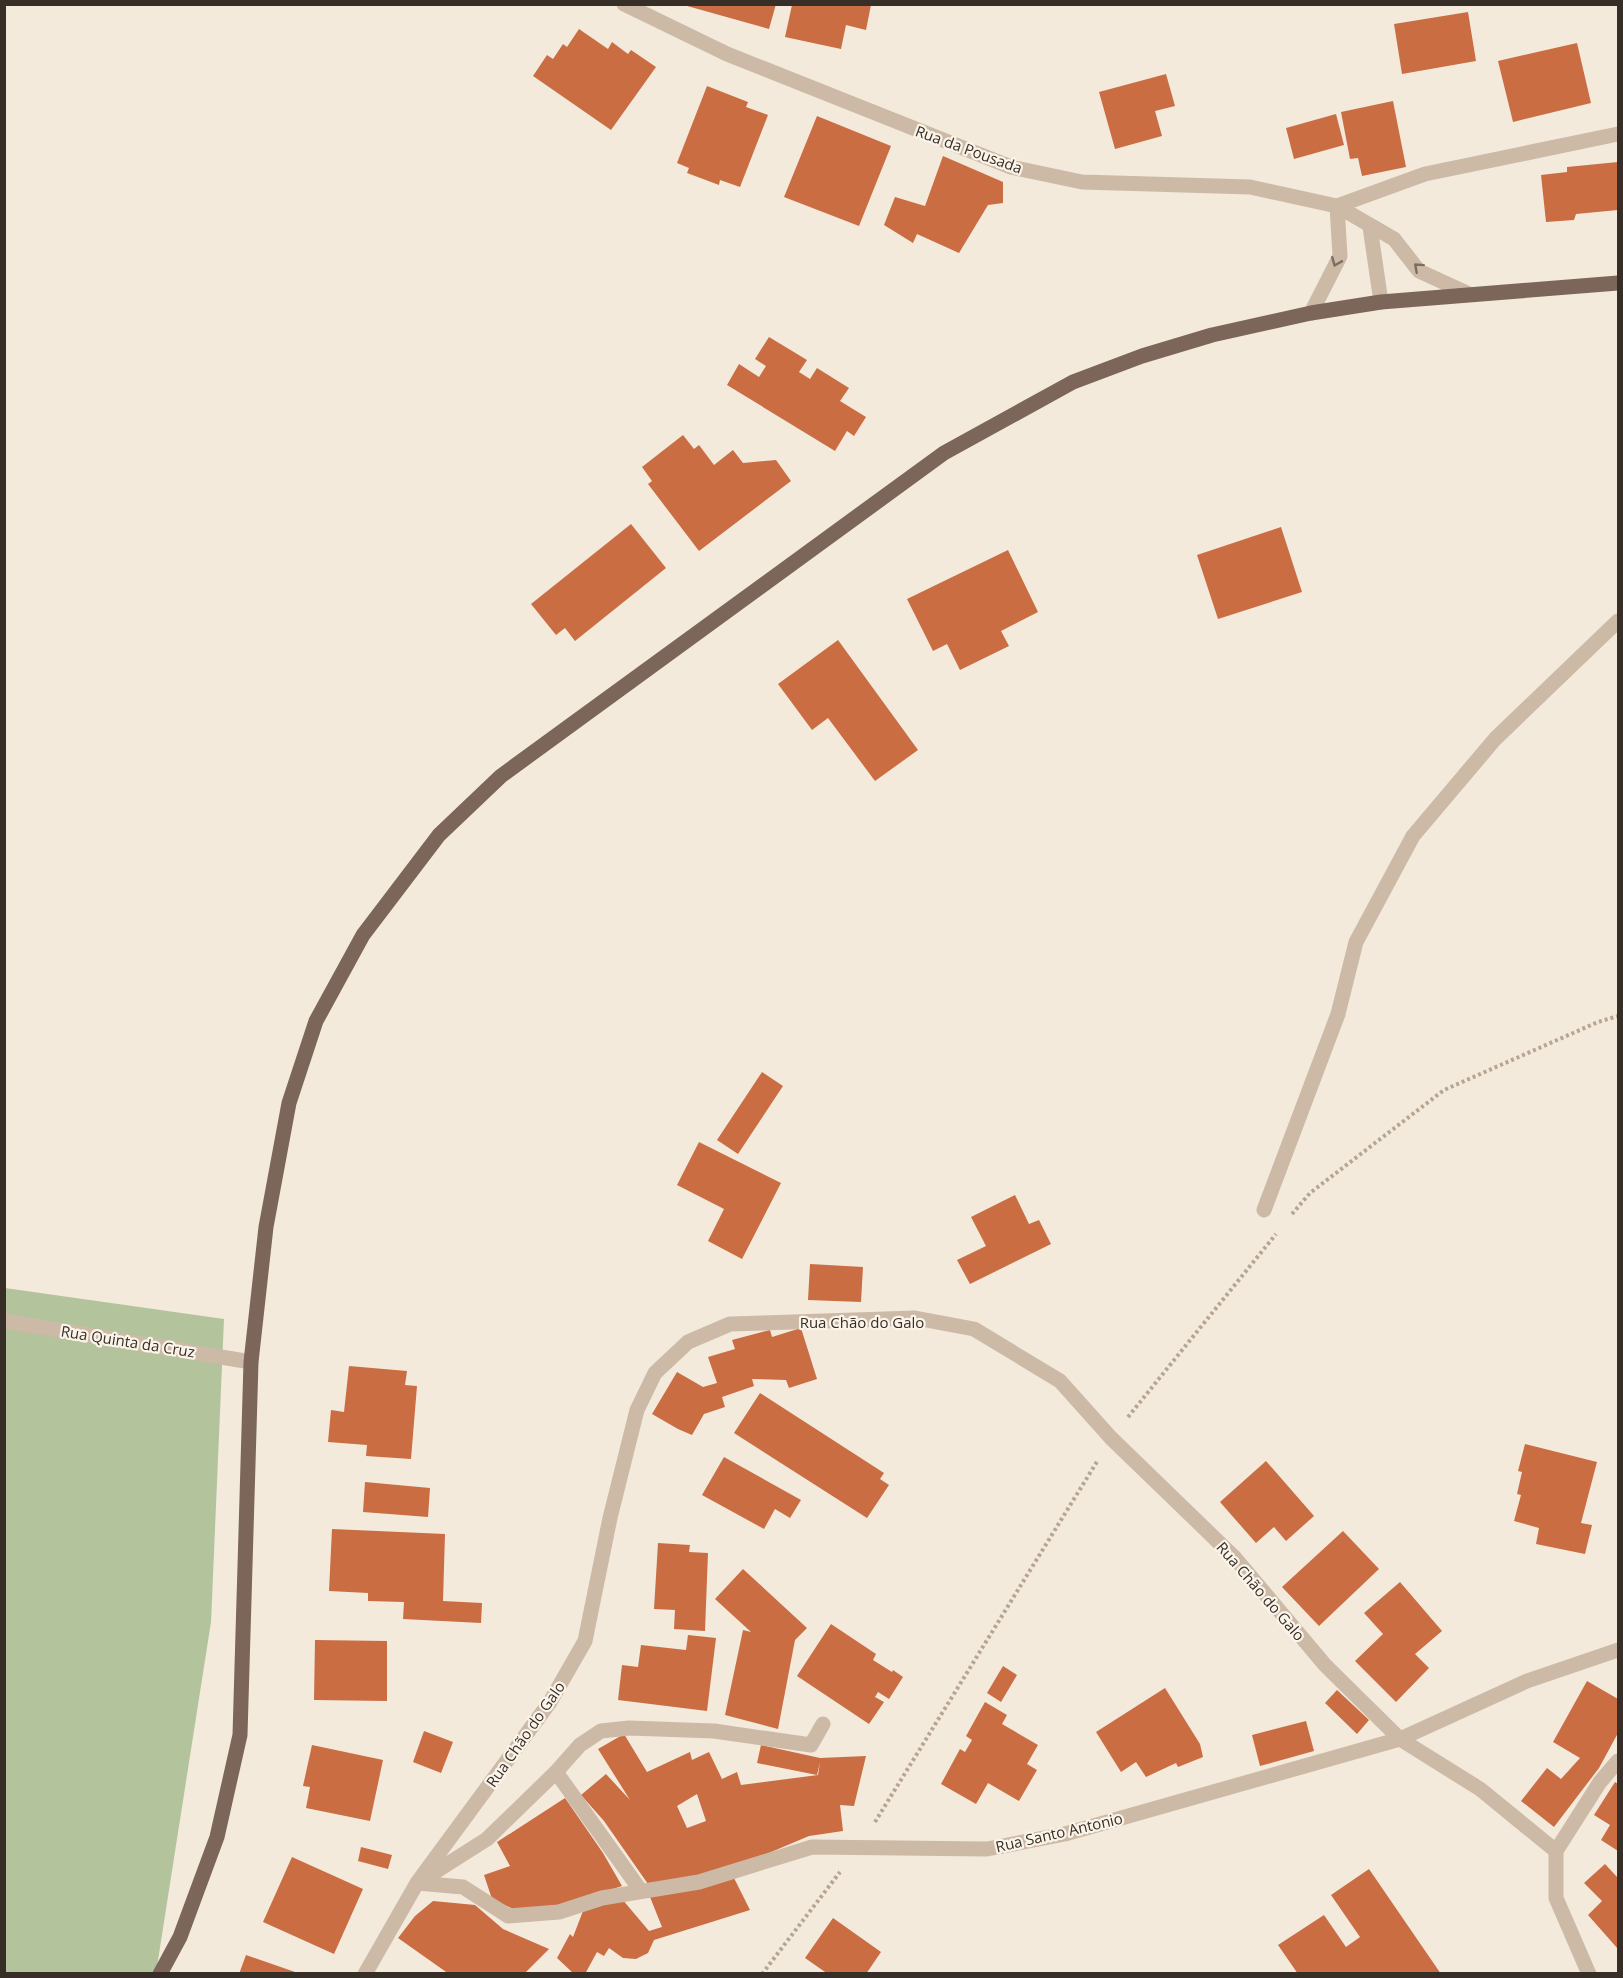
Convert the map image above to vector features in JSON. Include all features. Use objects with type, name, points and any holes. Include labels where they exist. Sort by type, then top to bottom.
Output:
[{"type":"main road","points":[[160,1974],[180,1937],[217,1838],[240,1735],[251,1362],[266,1227],[289,1103],[316,1021],[363,935],[439,834],[501,776],[944,453],[1073,382],[1142,356],[1212,335],[1311,313],[1381,302],[1618,283]]},
{"type":"street","name":"Rua da Pousada","points":[[624,4],[727,54],[1011,167],[1082,182],[1250,187],[1337,206]]},
{"type":"street","points":[[1337,206],[1425,174],[1618,134]]},
{"type":"street","points":[[1337,206],[1394,239],[1419,271],[1469,294]]},
{"type":"street","points":[[1311,313],[1340,256],[1337,206]]},
{"type":"street","points":[[1370,227],[1381,302]]},
{"type":"street","points":[[1264,1210],[1338,1014],[1356,942],[1413,836],[1495,739],[1618,621]]},
{"type":"street","name":"Rua Chão do Galo","points":[[365,1974],[417,1883],[550,1702],[585,1641],[610,1518],[637,1410],[655,1373],[688,1342],[730,1324],[915,1318],[974,1329],[1060,1382],[1111,1438],[1235,1558],[1325,1665],[1400,1739],[1480,1789],[1556,1851]]},
{"type":"street","name":"Rua Quinta da Cruz","points":[[4,1321],[251,1362]]},
{"type":"street","name":"Rua Santo Antonio","points":[[417,1883],[464,1887],[508,1917],[559,1912],[602,1898],[699,1882],[812,1847],[987,1849],[1065,1834],[1400,1739],[1527,1681],[1618,1650]]},
{"type":"street","points":[[417,1883],[487,1839],[556,1772],[580,1745],[601,1731],[629,1728],[714,1731],[811,1744],[823,1724]]},
{"type":"street","points":[[1589,1974],[1556,1898],[1556,1851],[1600,1782],[1618,1761]]},
{"type":"street","points":[[556,1772],[641,1891]]},
{"type":"green space","points":[[5,1288],[224,1319],[211,1622],[156,1973],[5,1974]]},
{"type":"building","points":[[680,4],[776,4],[769,29]]},
{"type":"building","points":[[792,5],[871,5],[866,30],[846,25],[841,49],[785,37]]},
{"type":"building","points":[[1468,12],[1476,61],[1402,74],[1394,24]]},
{"type":"building","points":[[579,29],[608,49],[612,42],[628,54],[631,50],[656,67],[611,130],[533,76],[547,55],[553,59],[563,44],[567,47]]},
{"type":"building","points":[[1577,43],[1591,103],[1513,122],[1498,61]]},
{"type":"building","points":[[1166,74],[1175,106],[1155,111],[1162,136],[1115,149],[1099,92]]},
{"type":"building","points":[[707,86],[748,102],[746,107],[768,115],[740,187],[720,180],[719,185],[687,173],[689,168],[677,163]]},
{"type":"building","points":[[1393,101],[1406,167],[1362,176],[1358,158],[1350,159],[1341,112]]},
{"type":"building","points":[[1336,114],[1344,145],[1294,159],[1286,128]]},
{"type":"building","points":[[817,116],[891,146],[859,226],[784,197]]},
{"type":"building","points":[[943,156],[1003,182],[1003,203],[988,205],[959,253],[917,234],[913,243],[884,225],[895,197],[925,206]]},
{"type":"building","points":[[1618,162],[1618,210],[1576,214],[1574,220],[1546,222],[1541,175],[1567,172],[1567,167]]},
{"type":"building","points":[[769,337],[807,360],[799,372],[810,379],[817,368],[849,388],[840,401],[866,417],[854,436],[847,431],[835,451],[727,385],[739,364],[759,377],[766,366],[755,359]]},
{"type":"building","points":[[683,435],[694,449],[699,445],[714,465],[733,450],[743,463],[776,460],[791,481],[699,551],[648,484],[652,481],[642,467]]},
{"type":"building","points":[[631,524],[666,568],[575,641],[565,628],[556,635],[531,604]]},
{"type":"building","points":[[1281,527],[1302,592],[1218,619],[1197,555]]},
{"type":"building","points":[[1008,550],[1038,612],[1001,631],[1009,646],[960,670],[947,644],[933,651],[907,599]]},
{"type":"building","points":[[838,640],[918,750],[875,781],[828,718],[812,730],[778,684]]},
{"type":"building","points":[[762,1072],[783,1086],[738,1154],[717,1140]]},
{"type":"building","points":[[699,1142],[781,1183],[742,1259],[708,1241],[724,1209],[677,1185]]},
{"type":"building","points":[[1015,1195],[1029,1224],[1039,1220],[1051,1244],[970,1284],[957,1260],[986,1246],[971,1217]]},
{"type":"building","points":[[810,1264],[863,1267],[861,1302],[808,1300]]},
{"type":"building","points":[[801,1328],[817,1379],[789,1388],[786,1380],[752,1379],[754,1386],[722,1397],[725,1407],[704,1414],[692,1435],[652,1414],[677,1372],[703,1387],[717,1383],[708,1357],[735,1349],[732,1340],[770,1330],[772,1337]]},
{"type":"building","points":[[349,1366],[407,1371],[405,1385],[417,1386],[411,1459],[366,1456],[367,1445],[328,1442],[331,1410],[344,1412]]},
{"type":"building","points":[[760,1393],[884,1473],[880,1479],[889,1485],[867,1518],[734,1433]]},
{"type":"building","points":[[1525,1444],[1597,1462],[1581,1523],[1592,1525],[1585,1554],[1536,1544],[1539,1528],[1514,1521],[1521,1495],[1517,1494],[1522,1472],[1518,1471]]},
{"type":"building","points":[[724,1457],[801,1500],[790,1518],[775,1509],[764,1529],[702,1495]]},
{"type":"building","points":[[1266,1461],[1314,1516],[1286,1541],[1274,1527],[1256,1543],[1220,1502]]},
{"type":"building","points":[[365,1482],[430,1488],[428,1517],[363,1512]]},
{"type":"building","points":[[332,1529],[445,1534],[443,1601],[482,1603],[481,1623],[403,1619],[404,1602],[368,1601],[368,1593],[329,1591]]},
{"type":"building","points":[[1343,1531],[1379,1569],[1319,1626],[1282,1587]]},
{"type":"building","points":[[658,1543],[690,1545],[689,1552],[708,1553],[705,1631],[674,1629],[675,1610],[654,1609]]},
{"type":"building","points":[[743,1569],[807,1628],[795,1640],[778,1729],[725,1715],[743,1630],[751,1632],[715,1599]]},
{"type":"building","points":[[1400,1582],[1442,1631],[1415,1654],[1429,1668],[1396,1702],[1355,1661],[1383,1634],[1364,1613]]},
{"type":"building","points":[[831,1624],[876,1654],[873,1660],[903,1677],[889,1699],[878,1692],[875,1697],[884,1702],[869,1724],[797,1676]]},
{"type":"building","points":[[688,1635],[716,1638],[707,1711],[618,1700],[622,1665],[638,1667],[641,1645],[686,1650]]},
{"type":"building","points":[[315,1640],[387,1641],[387,1701],[314,1700]]},
{"type":"building","points":[[1003,1666],[1017,1675],[1001,1702],[987,1693]]},
{"type":"building","points":[[1587,1681],[1618,1699],[1618,1733],[1599,1768],[1554,1827],[1521,1801],[1547,1768],[1561,1779],[1580,1758],[1553,1742]]},
{"type":"building","points":[[1165,1688],[1200,1744],[1203,1757],[1178,1767],[1176,1763],[1146,1777],[1136,1762],[1121,1772],[1096,1732]]},
{"type":"building","points":[[1337,1690],[1369,1720],[1357,1734],[1325,1703]]},
{"type":"building","points":[[985,1702],[1007,1715],[1002,1724],[1038,1745],[1027,1764],[1037,1770],[1019,1801],[988,1783],[976,1804],[941,1784],[960,1749],[965,1752],[972,1740],[966,1736]]},
{"type":"building","points":[[1306,1721],[1314,1751],[1260,1766],[1252,1735]]},
{"type":"building","points":[[424,1731],[453,1742],[441,1773],[413,1762]]},
{"type":"building","points":[[624,1734],[647,1772],[690,1752],[692,1760],[709,1752],[722,1779],[737,1772],[741,1785],[818,1775],[820,1762],[817,1775],[757,1763],[761,1745],[820,1758],[866,1756],[854,1806],[840,1805],[843,1831],[809,1836],[764,1855],[703,1876],[648,1884],[604,1821],[581,1795],[606,1774],[630,1800],[598,1749]],"holes":[[[697,1794],[706,1821],[687,1828],[677,1806]]]},
{"type":"building","points":[[312,1745],[383,1760],[370,1821],[306,1808],[310,1787],[303,1786]]},
{"type":"building","points":[[1615,1782],[1618,1784],[1618,1851],[1601,1840],[1610,1825],[1594,1815]]},
{"type":"building","points":[[565,1798],[603,1853],[622,1886],[568,1904],[513,1909],[492,1899],[484,1875],[510,1866],[497,1842]]},
{"type":"building","points":[[361,1847],[392,1855],[388,1869],[358,1861]]},
{"type":"building","points":[[292,1857],[363,1889],[334,1954],[263,1922]]},
{"type":"building","points":[[1605,1864],[1618,1878],[1618,1949],[1588,1915],[1602,1901],[1584,1883]]},
{"type":"building","points":[[1369,1869],[1441,1974],[1298,1974],[1278,1945],[1324,1915],[1346,1947],[1360,1937],[1331,1895]]},
{"type":"building","points":[[733,1876],[750,1910],[654,1940],[648,1953],[636,1959],[623,1958],[609,1948],[604,1956],[597,1952],[585,1974],[574,1974],[557,1958],[570,1934],[573,1937],[583,1911],[622,1899],[649,1931],[662,1927],[650,1897]]},
{"type":"building","points":[[433,1901],[475,1905],[503,1929],[549,1949],[524,1974],[449,1974],[398,1938],[415,1916]]},
{"type":"building","points":[[833,1918],[881,1952],[866,1974],[828,1974],[805,1958]]},
{"type":"building","points":[[246,1955],[298,1973],[298,1974],[239,1974]]}]
